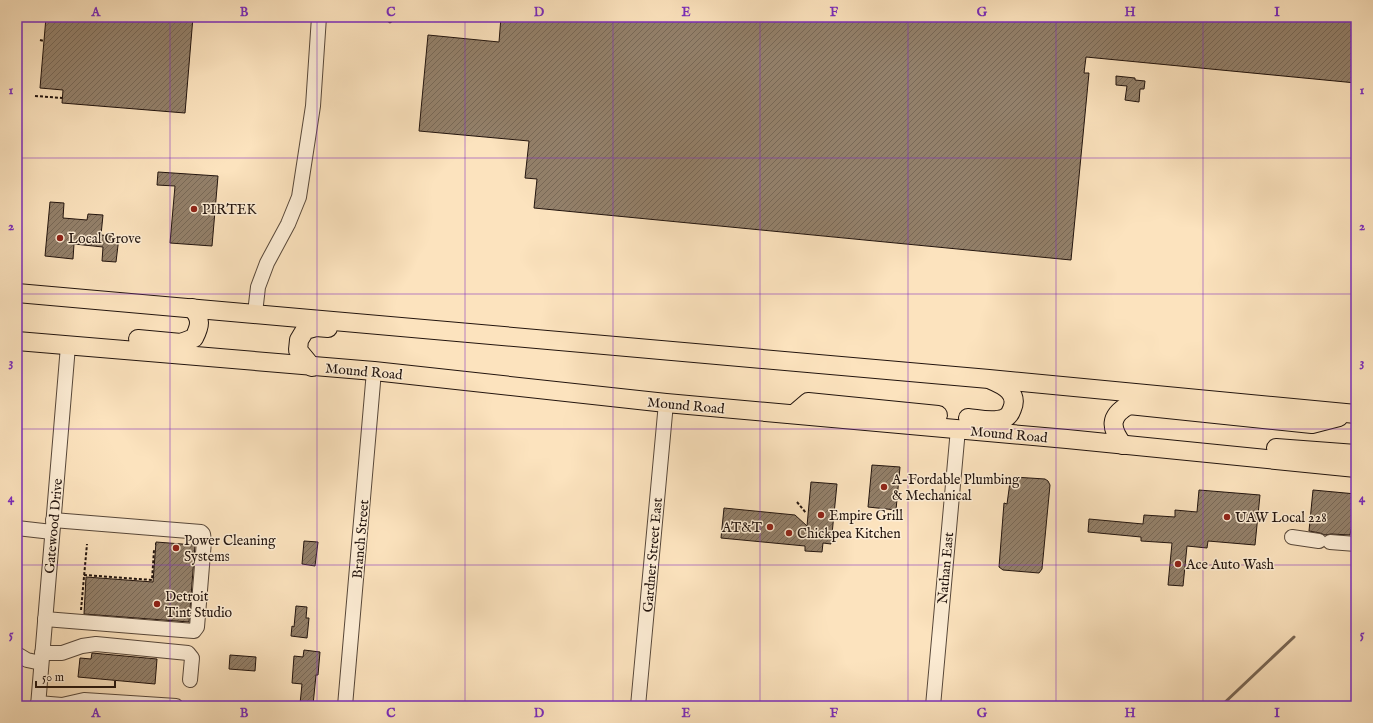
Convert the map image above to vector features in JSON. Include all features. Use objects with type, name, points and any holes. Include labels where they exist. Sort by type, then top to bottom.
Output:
[{"type":"main road","points":[[17,293],[989,379],[1354,414]]},
{"type":"main road","points":[[71,346],[89,335],[181,343],[194,338],[199,328],[200,320],[198,314],[192,308]]},
{"type":"main road","points":[[312,367],[298,350],[299,340],[305,330],[316,327],[494,345],[543,340]]},
{"type":"main road","name":"Mound Road","points":[[17,341],[374,372],[666,403],[958,429],[1356,468]]},
{"type":"main road","points":[[794,414],[808,402],[985,420],[998,420],[1006,418],[1014,406],[1014,398],[1005,386],[989,379]]},
{"type":"main road","points":[[1123,445],[1114,432],[1113,424],[1121,410],[1129,406],[1312,424],[1354,414]]},
{"type":"main road","points":[[1150,448],[1190,440],[1356,454]]},
{"type":"street","points":[[256,313],[258,287],[267,263],[288,224],[300,197],[313,106],[318,17]]},
{"type":"street","name":"Gatewood Drive","points":[[38,704],[53,526],[71,346]]},
{"type":"street","name":"Branch Street","points":[[345,706],[374,372]]},
{"type":"street","name":"Gardner Street East","points":[[638,706],[666,403]]},
{"type":"street","name":"Nathan East","points":[[933,706],[958,429]]},
{"type":"street","points":[[17,528],[53,526],[201,532],[204,537],[197,628],[194,631],[45,619]]},
{"type":"street","points":[[1292,537],[1356,544]]},
{"type":"street","points":[[17,654],[27,660],[42,658],[82,646],[96,644],[188,653],[192,658],[190,680]]},
{"type":"street","points":[[38,704],[62,705],[84,700],[176,706]]},
{"type":"path","points":[[40,40],[44,41]]},
{"type":"path","points":[[35,96],[62,98]]},
{"type":"path","points":[[797,502],[806,513]]},
{"type":"path","points":[[81,610],[87,544]]},
{"type":"path","points":[[84,575],[117,579],[152,580],[154,550]]},
{"type":"building","points":[[46,17],[193,17],[185,113],[62,103],[63,90],[40,88]]},
{"type":"building","points":[[501,17],[1356,17],[1356,83],[1086,57],[1084,73],[1089,73],[1071,260],[534,208],[537,179],[525,178],[529,141],[419,131],[428,35],[499,42]]},
{"type":"building","points":[[1116,76],[1135,78],[1135,80],[1145,81],[1144,89],[1140,89],[1139,102],[1125,100],[1127,86],[1116,85]]},
{"type":"building","name":"PIRTEK","points":[[158,172],[218,176],[212,246],[170,243],[175,186],[157,185]]},
{"type":"building","points":[[50,202],[64,203],[63,218],[87,220],[88,214],[103,215],[101,235],[119,237],[116,262],[102,261],[103,247],[74,244],[73,259],[45,256]]},
{"type":"building","name":"A-Fordable Plumbing & Mechanical","points":[[872,465],[900,467],[896,510],[868,507]]},
{"type":"building","points":[[1014,477],[1045,479],[1050,485],[1042,569],[1039,573],[1003,570],[999,567],[1004,503],[1007,504],[1010,482]]},
{"type":"building","points":[[811,482],[837,484],[831,544],[823,543],[822,552],[805,551],[805,546],[721,538],[724,508],[795,515],[807,526]]},
{"type":"building","points":[[1199,490],[1260,495],[1255,545],[1208,541],[1207,548],[1187,546],[1183,586],[1168,585],[1172,543],[1141,541],[1141,537],[1088,532],[1089,519],[1143,524],[1144,515],[1175,517],[1175,510],[1197,512]]},
{"type":"building","points":[[1313,490],[1356,494],[1356,529],[1351,529],[1350,535],[1325,535],[1309,531]]},
{"type":"building","points":[[304,541],[318,542],[315,566],[302,564]]},
{"type":"building","points":[[156,542],[195,545],[189,622],[84,614],[86,577],[153,582]]},
{"type":"building","points":[[296,606],[307,607],[306,618],[309,618],[307,638],[291,636],[292,626],[294,627]]},
{"type":"building","points":[[304,650],[320,652],[313,705],[300,704],[302,684],[292,683],[294,656],[303,657]]},
{"type":"building","points":[[92,653],[157,659],[155,684],[78,677],[80,658],[91,659]]},
{"type":"building","points":[[230,655],[256,657],[255,671],[229,669]]},
{"type":"waterway","points":[[1221,706],[1294,637]]},
{"type":"railway","points":[[390,21],[391,17]]},
{"type":"place","name":"PIRTEK","points":[[194,209]]},
{"type":"place","name":"Local Grove","points":[[60,238]]},
{"type":"place","name":"A-Fordable Plumbing & Mechanical","points":[[884,487]]},
{"type":"place","name":"Empire Grill","points":[[821,515]]},
{"type":"place","name":"UAW Local 228","points":[[1227,517]]},
{"type":"place","name":"AT&T","points":[[770,527]]},
{"type":"place","name":"Chickpea Kitchen","points":[[789,533]]},
{"type":"place","name":"Power Cleaning Systems","points":[[176,548]]},
{"type":"place","name":"Ace Auto Wash","points":[[1178,564]]},
{"type":"place","name":"Detroit Tint Studio","points":[[157,604]]}]
